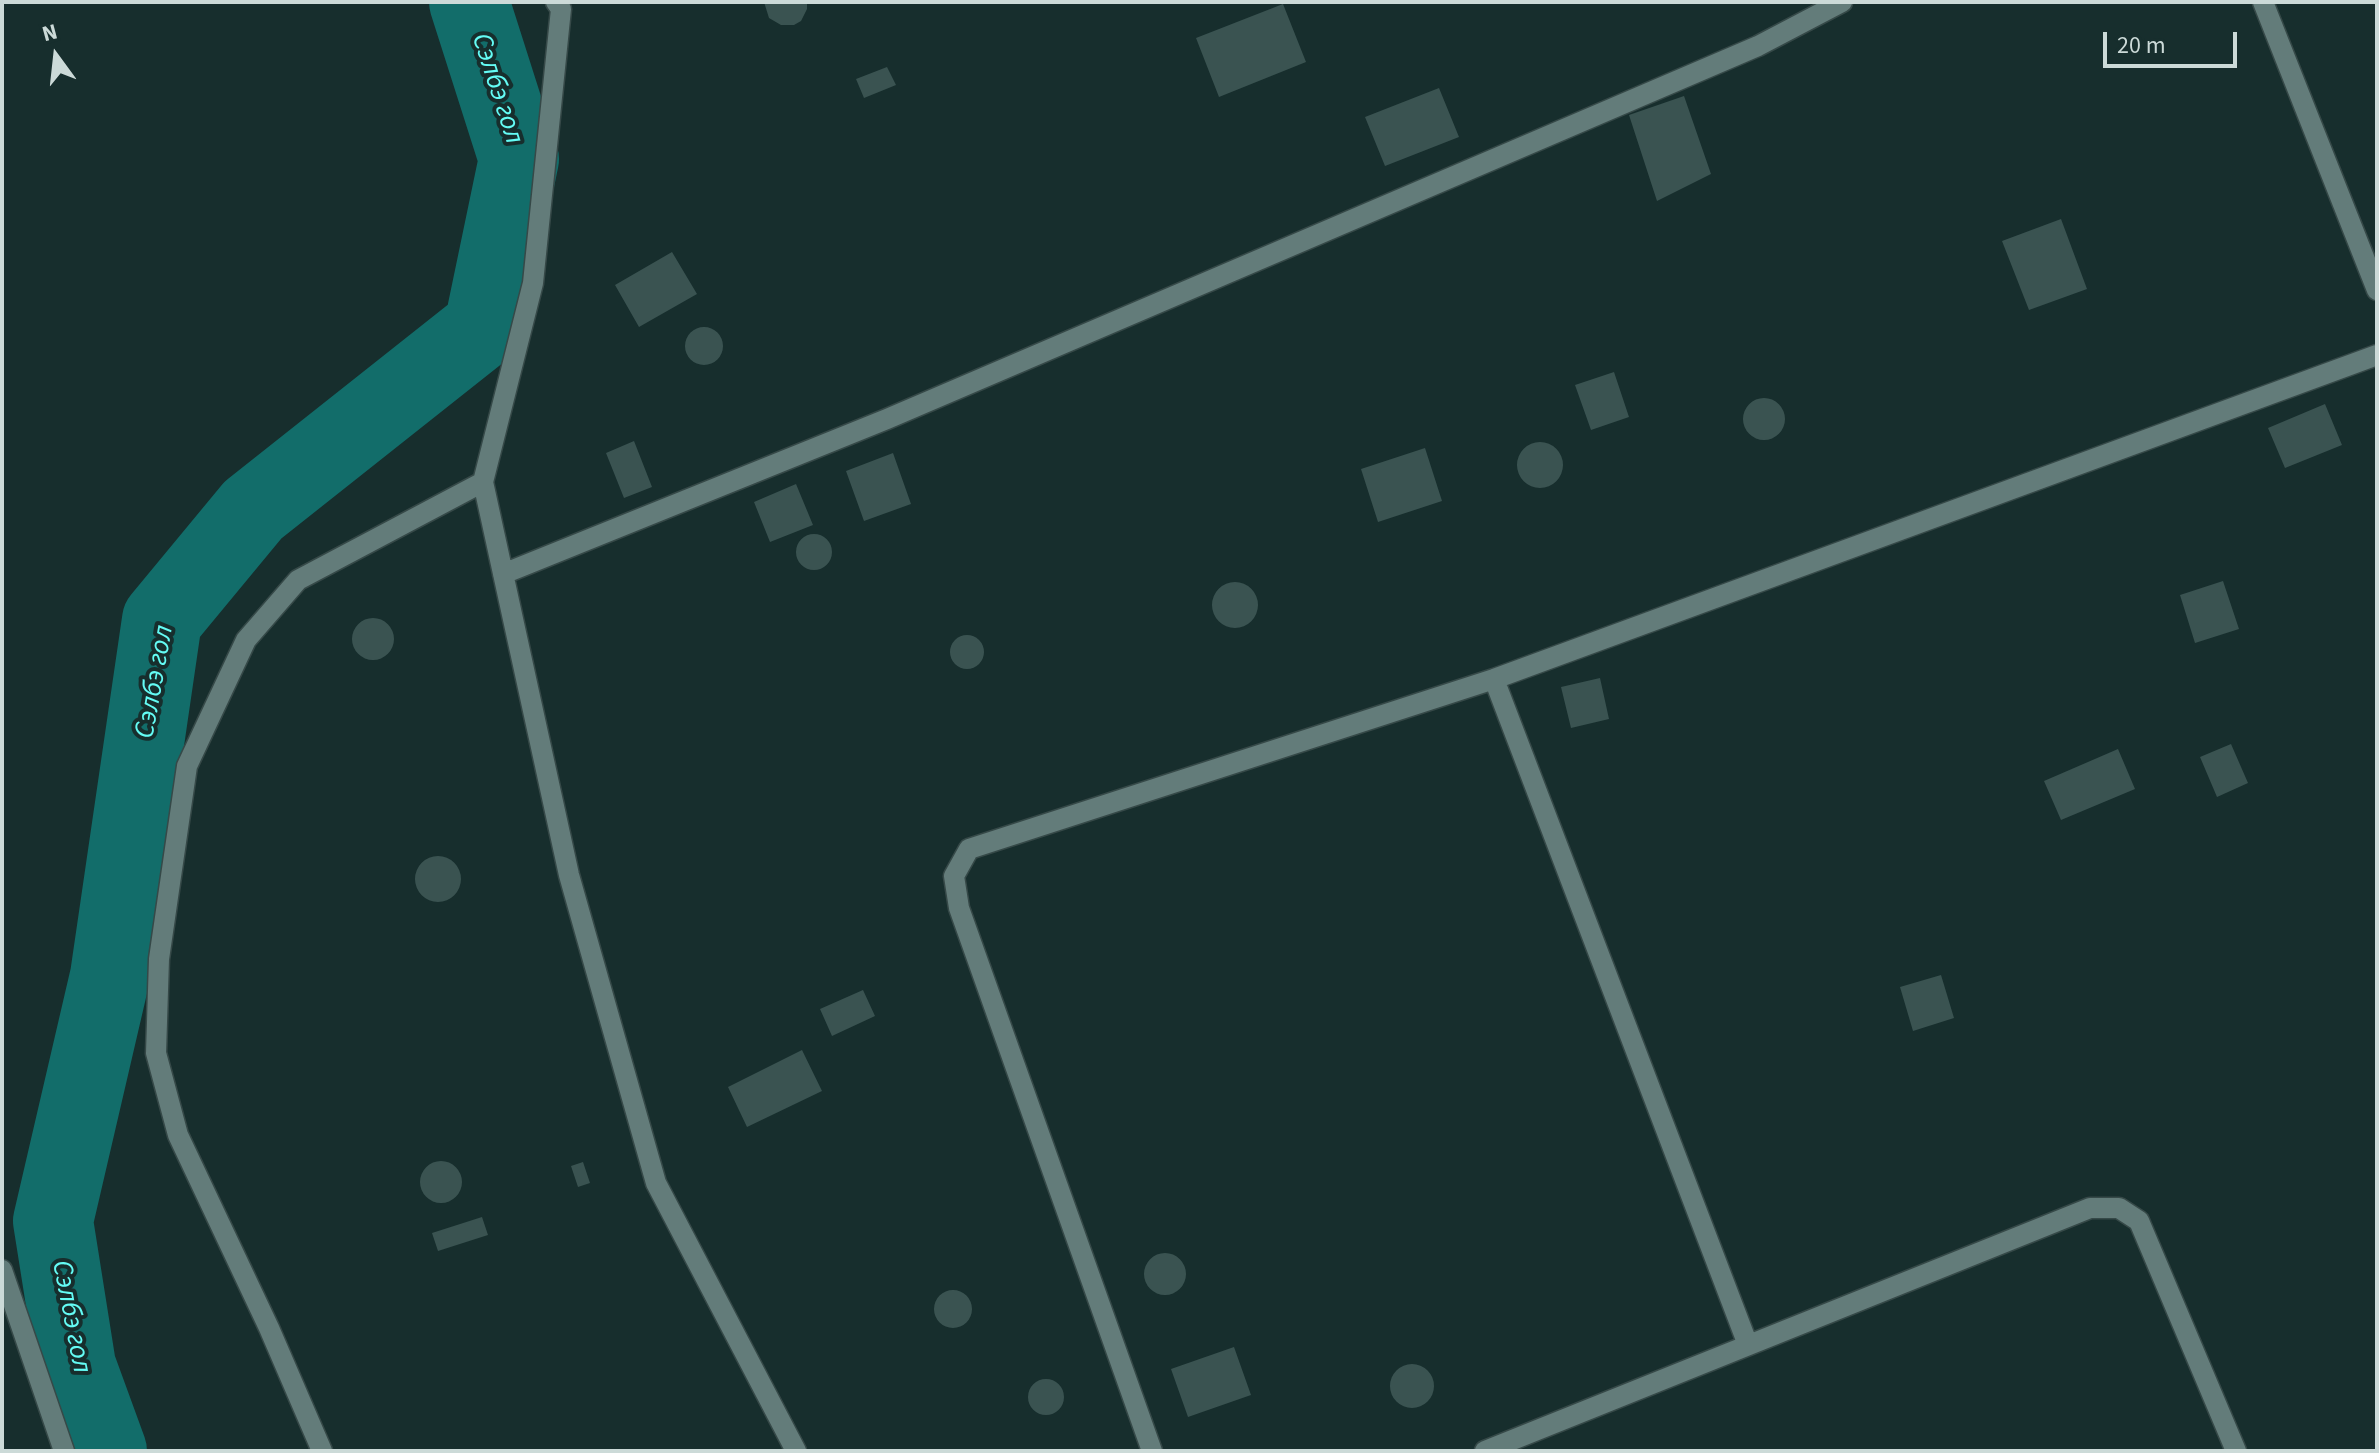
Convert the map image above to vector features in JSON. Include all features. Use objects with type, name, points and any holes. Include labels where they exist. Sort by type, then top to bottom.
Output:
[{"type":"street","points":[[556,2],[561,9],[533,283],[483,482],[569,875],[656,1183],[796,1451]]},
{"type":"street","points":[[503,574],[887,419],[1758,46],[1842,2]]},
{"type":"street","points":[[2263,2],[2377,290]]},
{"type":"street","points":[[1152,1451],[959,908],[954,876],[969,849],[1494,679],[2377,355]]},
{"type":"street","points":[[322,1451],[269,1328],[178,1135],[156,1053],[159,959],[187,766],[246,640],[298,580],[483,482]]},
{"type":"street","points":[[1494,679],[1748,1345]]},
{"type":"street","points":[[1485,1451],[2090,1208],[2119,1208],[2139,1221],[2236,1451]]},
{"type":"street","points":[[2,1270],[64,1451]]},
{"type":"building","points":[[764,2],[807,2],[807,9],[801,21],[794,25],[781,25],[769,18]]},
{"type":"building","points":[[1283,4],[1306,62],[1219,97],[1196,38]]},
{"type":"building","points":[[887,67],[896,85],[864,98],[856,79]]},
{"type":"building","points":[[1439,88],[1459,137],[1385,166],[1365,117]]},
{"type":"building","points":[[1684,96],[1711,174],[1657,201],[1629,115]]},
{"type":"building","points":[[2061,219],[2087,289],[2029,310],[2002,241]]},
{"type":"building","points":[[672,252],[697,294],[639,327],[615,285]]},
{"type":"building","points":[[704,327],[717,333],[723,346],[717,359],[704,365],[691,359],[685,346],[691,333]]},
{"type":"building","points":[[1614,372],[1629,417],[1591,430],[1575,385]]},
{"type":"building","points":[[1764,398],[1779,404],[1785,419],[1779,434],[1764,440],[1749,434],[1743,419],[1749,404]]},
{"type":"building","points":[[2325,404],[2342,445],[2285,468],[2268,428]]},
{"type":"building","points":[[634,441],[652,487],[624,498],[606,453]]},
{"type":"building","points":[[1540,442],[1556,449],[1563,465],[1556,481],[1540,488],[1524,481],[1517,465],[1524,449]]},
{"type":"building","points":[[1425,448],[1442,501],[1378,522],[1361,469]]},
{"type":"building","points":[[893,453],[911,504],[864,521],[846,471]]},
{"type":"building","points":[[796,484],[813,525],[770,542],[754,502]]},
{"type":"building","points":[[814,534],[827,539],[832,552],[827,565],[814,570],[801,565],[796,552],[801,539]]},
{"type":"building","points":[[2223,581],[2239,629],[2195,643],[2180,595]]},
{"type":"building","points":[[1235,582],[1251,589],[1258,605],[1251,621],[1235,628],[1219,621],[1212,605],[1219,589]]},
{"type":"building","points":[[373,618],[388,624],[394,639],[388,654],[373,660],[358,654],[352,639],[358,624]]},
{"type":"building","points":[[967,635],[979,640],[984,652],[979,664],[967,669],[955,664],[950,652],[955,640]]},
{"type":"building","points":[[1600,678],[1609,719],[1571,728],[1561,687]]},
{"type":"building","points":[[2231,744],[2248,783],[2217,797],[2200,757]]},
{"type":"building","points":[[2118,749],[2135,789],[2061,820],[2044,781]]},
{"type":"building","points":[[438,856],[454,863],[461,879],[454,895],[438,902],[422,895],[415,879],[422,863]]},
{"type":"building","points":[[1941,975],[1954,1018],[1913,1031],[1900,987]]},
{"type":"building","points":[[863,990],[875,1016],[832,1036],[820,1009]]},
{"type":"building","points":[[802,1050],[822,1091],[747,1127],[728,1087]]},
{"type":"building","points":[[441,1161],[456,1167],[462,1182],[456,1197],[441,1203],[426,1197],[420,1182],[426,1167]]},
{"type":"building","points":[[583,1162],[590,1183],[578,1187],[571,1166]]},
{"type":"building","points":[[482,1217],[488,1235],[438,1251],[432,1233]]},
{"type":"building","points":[[1165,1253],[1180,1259],[1186,1274],[1180,1289],[1165,1295],[1150,1289],[1144,1274],[1150,1259]]},
{"type":"building","points":[[953,1290],[966,1296],[972,1309],[966,1322],[953,1328],[940,1322],[934,1309],[940,1296]]},
{"type":"building","points":[[1234,1347],[1251,1395],[1188,1417],[1171,1369]]},
{"type":"building","points":[[1412,1364],[1428,1370],[1434,1386],[1428,1402],[1412,1408],[1396,1402],[1390,1386],[1396,1370]]},
{"type":"building","points":[[1046,1379],[1059,1384],[1064,1397],[1059,1410],[1046,1415],[1033,1410],[1028,1397],[1033,1384]]},
{"type":"waterway","name":"Сэлбэ гол","points":[[107,1451],[76,1366],[53,1221],[110,976],[162,620],[253,510],[484,327],[519,159],[469,2]]}]
